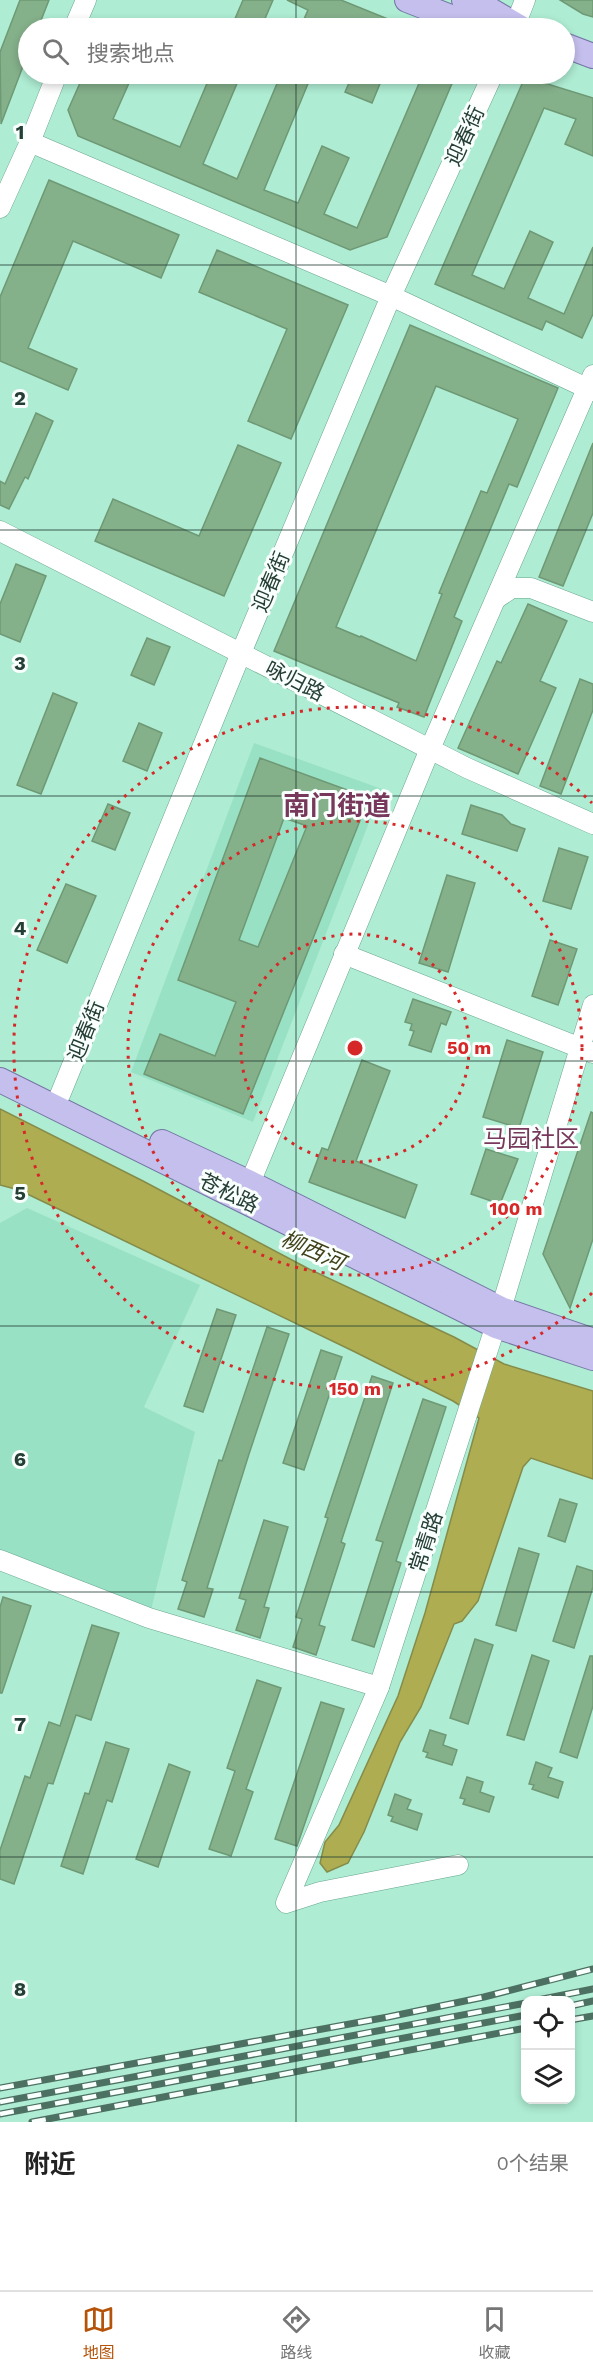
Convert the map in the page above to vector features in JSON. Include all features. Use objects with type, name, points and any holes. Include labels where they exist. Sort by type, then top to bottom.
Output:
[{"type":"main road","points":[[407,0],[453,18]]},
{"type":"main road","points":[[465,0],[492,10],[502,18]]},
{"type":"main road","points":[[575,49],[593,56]]},
{"type":"main road","name":"苍松路","points":[[0,1065],[250,1183],[497,1323],[593,1341]]},
{"type":"main road","name":"苍松路","points":[[0,1080],[497,1323],[593,1358]]},
{"type":"street","points":[[78,18],[86,0]]},
{"type":"street","points":[[518,18],[525,0]]},
{"type":"street","points":[[1,202],[30,142],[53,84]]},
{"type":"street","name":"迎春街","points":[[60,1095],[241,653],[392,296],[488,84]]},
{"type":"street","points":[[30,142],[392,296],[591,385],[430,749],[250,1183]]},
{"type":"street","name":"咏归路","points":[[0,531],[466,768],[593,824]]},
{"type":"street","points":[[497,598],[512,588],[531,588],[593,612]]},
{"type":"street","points":[[344,954],[586,1051]]},
{"type":"street","name":"常青路","points":[[458,1865],[320,1893],[286,1903],[379,1688],[586,1051],[593,1005]]},
{"type":"street","points":[[0,1560],[149,1618],[379,1688]]},
{"type":"shaded area","points":[[254,743],[382,789],[253,1122],[131,1072]]},
{"type":"shaded area","points":[[0,1109],[143,1181],[309,1269],[454,1337],[504,1364],[593,1391],[593,1479],[531,1458],[523,1467],[478,1601],[462,1621],[454,1624],[421,1707],[400,1742],[364,1832],[348,1863],[327,1872],[320,1863],[325,1842],[339,1825],[398,1696],[425,1613],[479,1418],[453,1401],[353,1351],[19,1190],[0,1185]]},
{"type":"shaded area","points":[[27,1208],[200,1285],[144,1407],[195,1432],[149,1618],[0,1560],[0,1223]]},
{"type":"building","points":[[20,0],[49,0],[42,18],[18,18],[18,79],[1,124],[0,52]]},
{"type":"building","points":[[243,0],[273,0],[265,18],[235,18]]},
{"type":"building","points":[[287,0],[341,0],[385,18],[304,18],[308,10]]},
{"type":"building","points":[[560,0],[593,0],[593,17],[583,14]]},
{"type":"building","points":[[80,84],[129,84],[113,119],[180,147],[207,84],[237,84],[203,164],[237,179],[277,84],[308,84],[264,190],[298,203],[322,146],[349,158],[324,214],[357,228],[419,84],[452,84],[387,237],[350,250],[78,136],[68,110]]},
{"type":"building","points":[[349,84],[380,84],[372,103],[345,92]]},
{"type":"building","points":[[522,84],[548,84],[593,98],[593,156],[565,144],[576,119],[544,108],[472,275],[504,289],[530,231],[553,242],[528,298],[564,314],[593,247],[593,314],[582,338],[546,321],[542,330],[435,284]]},
{"type":"building","points":[[49,180],[179,235],[161,278],[73,241],[28,348],[77,369],[68,390],[0,361],[0,297]]},
{"type":"building","points":[[217,250],[348,305],[291,439],[248,421],[287,329],[199,292]]},
{"type":"building","points":[[410,325],[558,388],[517,487],[509,484],[454,617],[462,621],[424,717],[397,707],[399,703],[274,651]],"holes":[[[436,386],[518,419],[487,493],[481,491],[439,593],[442,594],[416,661],[336,627]]]},
{"type":"building","points":[[36,413],[53,421],[28,479],[25,477],[9,509],[0,505],[0,481],[5,484]]},
{"type":"building","points":[[593,443],[593,513],[563,586],[539,577]]},
{"type":"building","points":[[238,445],[281,463],[224,596],[95,541],[113,499],[199,536]]},
{"type":"building","points":[[16,564],[46,576],[20,642],[0,634],[0,604]]},
{"type":"building","points":[[528,604],[567,621],[540,681],[556,688],[518,774],[458,748],[497,661],[501,663]]},
{"type":"building","points":[[147,638],[170,647],[154,685],[131,675]]},
{"type":"building","points":[[580,679],[593,684],[593,710],[561,794],[540,786]]},
{"type":"building","points":[[53,693],[77,703],[41,794],[17,785]]},
{"type":"building","points":[[139,723],[162,733],[147,771],[123,761]]},
{"type":"building","points":[[260,758],[369,798],[243,1114],[144,1074],[160,1034],[215,1056],[236,1002],[178,980]],"holes":[[[284,818],[307,826],[258,947],[239,940]]]},
{"type":"building","points":[[108,804],[130,813],[115,850],[92,841]]},
{"type":"building","points":[[471,805],[502,815],[511,824],[525,829],[517,851],[462,834]]},
{"type":"building","points":[[559,848],[588,857],[571,909],[543,901]]},
{"type":"building","points":[[447,875],[475,883],[448,972],[419,963]]},
{"type":"building","points":[[66,884],[96,896],[67,963],[37,950]]},
{"type":"building","points":[[550,940],[577,949],[558,1005],[532,996]]},
{"type":"building","points":[[413,999],[451,1012],[446,1025],[441,1023],[431,1052],[409,1045],[414,1031],[410,1030],[412,1024],[405,1022]]},
{"type":"building","points":[[507,1040],[543,1052],[519,1128],[483,1117]]},
{"type":"building","points":[[362,1060],[390,1071],[356,1161],[417,1185],[405,1218],[309,1182],[322,1148],[328,1150]]},
{"type":"building","points":[[591,1112],[593,1113],[593,1239],[570,1308],[543,1254]]},
{"type":"building","points":[[486,1149],[518,1159],[500,1204],[471,1194]]},
{"type":"building","points":[[217,1309],[236,1315],[203,1412],[184,1406]]},
{"type":"building","points":[[267,1327],[289,1334],[207,1588],[213,1589],[204,1617],[178,1609],[187,1582],[182,1580],[219,1460],[222,1461]]},
{"type":"building","points":[[321,1350],[342,1357],[304,1470],[283,1463]]},
{"type":"building","points":[[372,1376],[393,1383],[341,1542],[345,1544],[319,1625],[325,1627],[316,1655],[293,1647],[302,1619],[296,1617],[328,1518],[325,1517]]},
{"type":"building","points":[[423,1399],[446,1407],[396,1561],[401,1563],[374,1647],[352,1640],[383,1542],[376,1540]]},
{"type":"building","points":[[560,1499],[577,1504],[565,1542],[548,1536]]},
{"type":"building","points":[[264,1520],[288,1527],[264,1607],[269,1608],[260,1638],[236,1630],[246,1600],[239,1598]]},
{"type":"building","points":[[519,1548],[539,1554],[516,1631],[496,1625]]},
{"type":"building","points":[[577,1566],[593,1571],[593,1587],[574,1648],[553,1641]]},
{"type":"building","points":[[3,1597],[31,1606],[2,1693],[0,1693],[0,1607]]},
{"type":"building","points":[[92,1625],[119,1633],[91,1720],[76,1715],[53,1784],[48,1783],[14,1884],[0,1879],[0,1850],[25,1776],[30,1778],[49,1722],[60,1726]]},
{"type":"building","points":[[475,1639],[493,1645],[468,1724],[450,1718]]},
{"type":"building","points":[[532,1655],[549,1661],[524,1740],[507,1735]]},
{"type":"building","points":[[590,1656],[593,1656],[593,1706],[577,1758],[560,1752]]},
{"type":"building","points":[[257,1680],[281,1688],[246,1789],[253,1792],[231,1856],[209,1849],[235,1771],[227,1768]]},
{"type":"building","points":[[321,1702],[344,1709],[297,1846],[275,1839]]},
{"type":"building","points":[[430,1730],[446,1735],[443,1745],[457,1750],[452,1765],[426,1757],[428,1753],[423,1751]]},
{"type":"building","points":[[106,1742],[129,1749],[112,1802],[107,1800],[83,1874],[61,1866],[85,1793],[89,1794]]},
{"type":"building","points":[[536,1762],[552,1768],[548,1777],[563,1782],[558,1798],[532,1789],[534,1785],[529,1784]]},
{"type":"building","points":[[169,1764],[190,1772],[158,1867],[136,1859]]},
{"type":"building","points":[[467,1777],[483,1782],[480,1792],[494,1797],[489,1812],[463,1804],[465,1799],[460,1798]]},
{"type":"building","points":[[395,1794],[411,1800],[407,1809],[422,1814],[417,1830],[391,1821],[393,1817],[388,1815]]},
{"type":"railway","points":[[0,2088],[388,2017],[484,1997],[593,1969]]},
{"type":"railway","points":[[558,1996],[593,1989]]},
{"type":"railway","points":[[575,2005],[593,2001]]},
{"type":"railway","points":[[0,2102],[521,2004]]},
{"type":"railway","points":[[0,2114],[521,2016]]},
{"type":"railway","points":[[575,2019],[593,2016]]},
{"type":"railway","points":[[32,2122],[521,2029]]},
{"type":"district","name":"南门街道","points":[[337,806]]},
{"type":"district","name":"马园社区","points":[[531,1139]]},
{"type":"water label","name":"柳西河","points":[[313,1250]]}]
